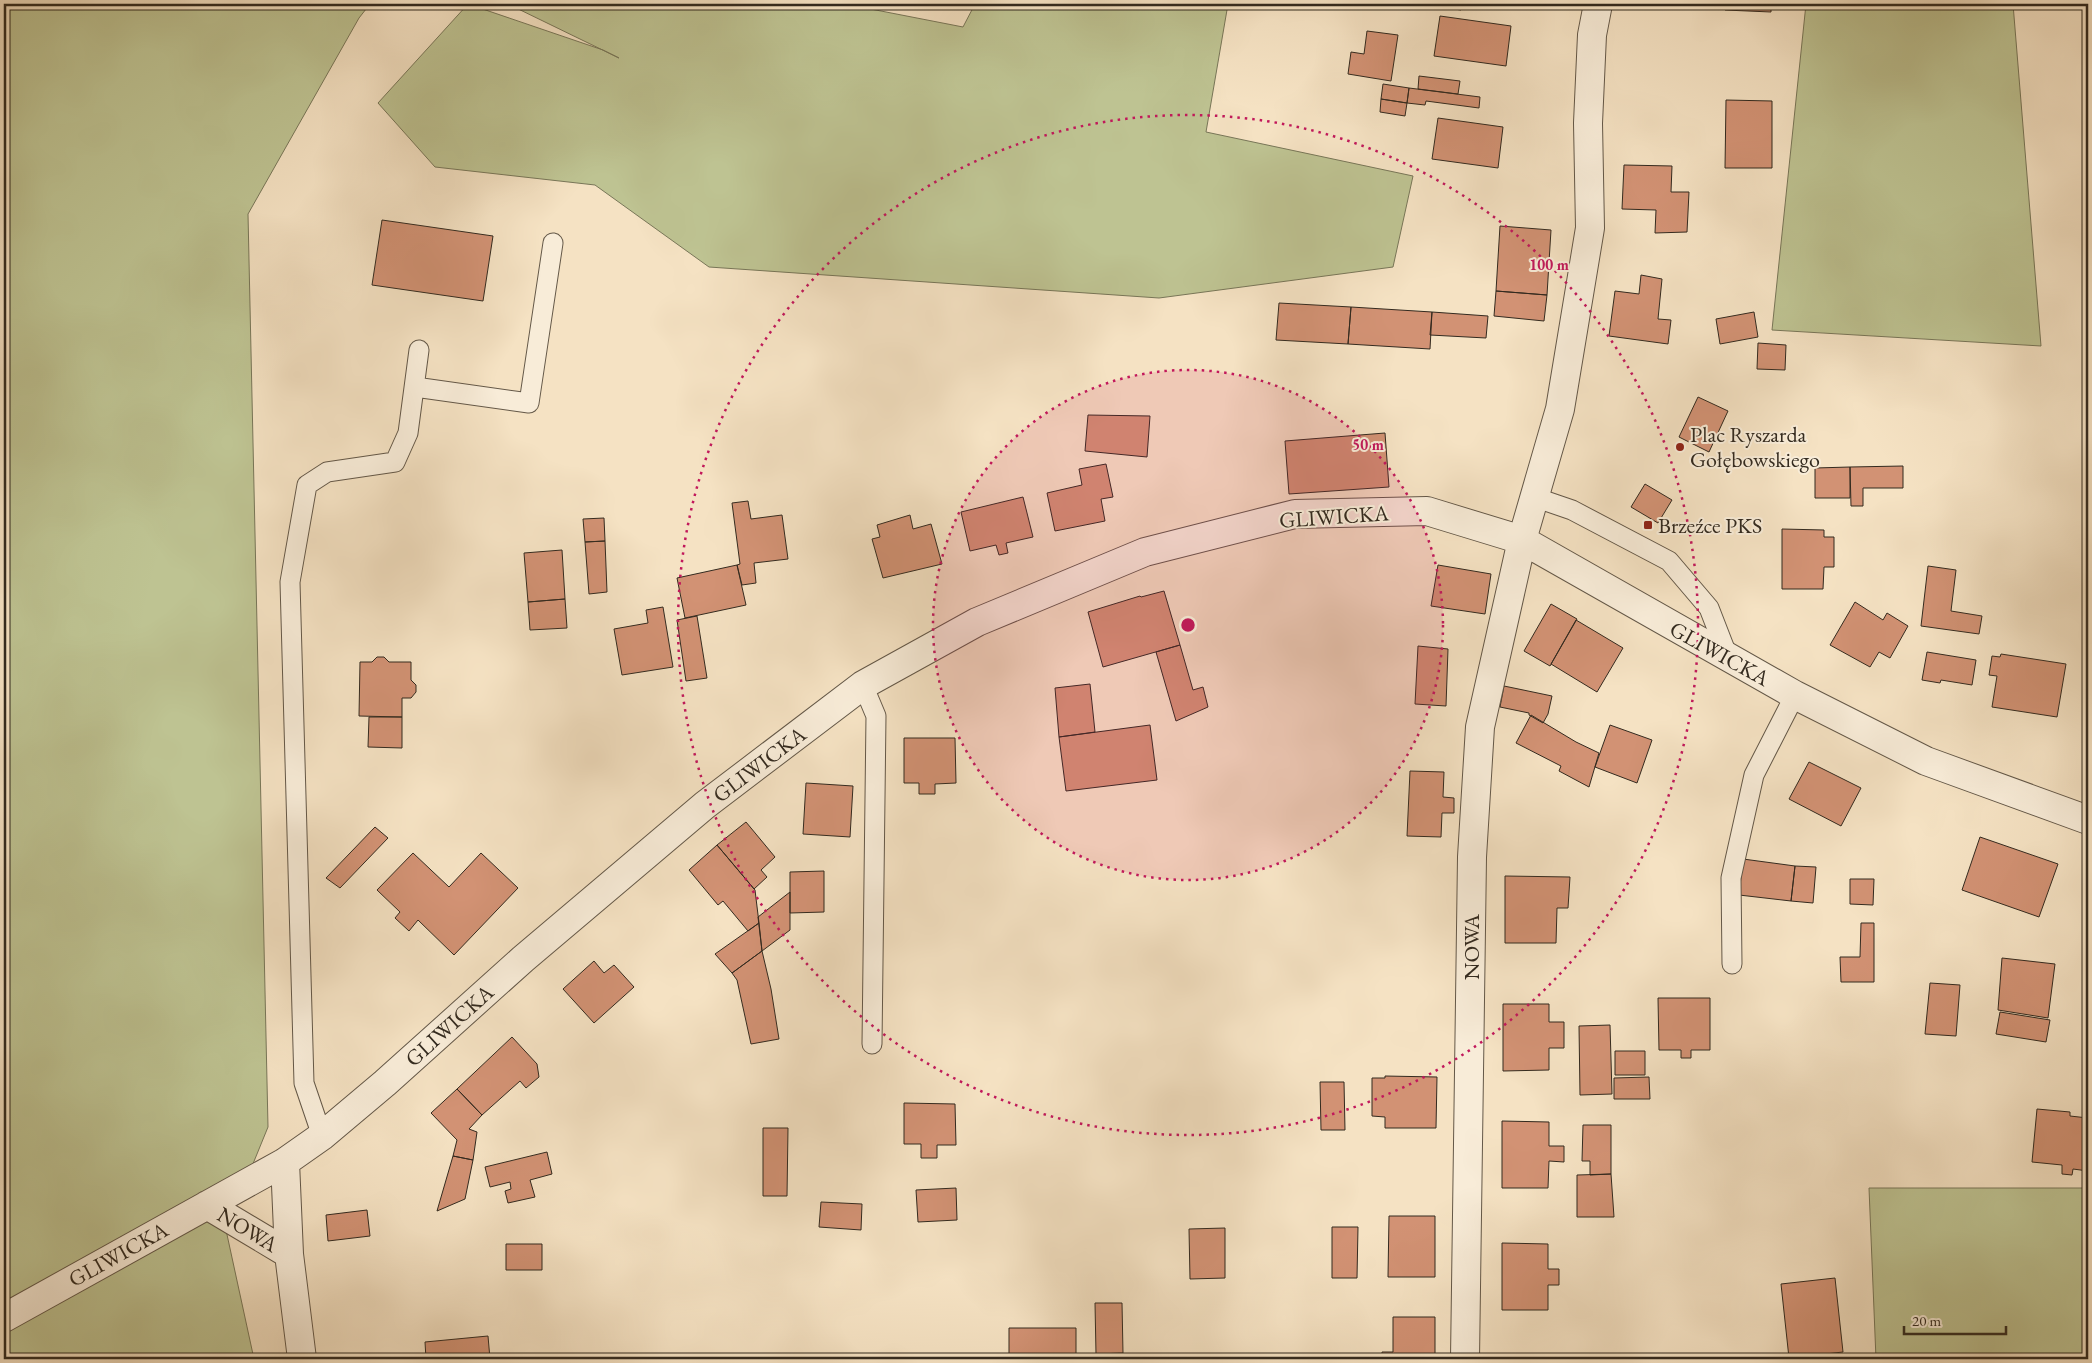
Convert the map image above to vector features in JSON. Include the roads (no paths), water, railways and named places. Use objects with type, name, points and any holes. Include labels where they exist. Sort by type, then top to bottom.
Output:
[{"type":"street","name":"NOWA","points":[[1465,1359],[1472,857],[1480,727],[1522,540],[1560,409],[1590,228],[1588,123],[1592,35],[1598,4]]},
{"type":"street","name":"GLIWICKA","points":[[4,1318],[285,1162],[322,1136],[385,1083],[523,959],[705,805],[862,685],[977,622],[1145,552],[1295,514],[1427,511],[1522,540],[1795,695],[1926,761],[2088,820]]},
{"type":"street","name":"NOWA","points":[[285,1162],[289,1254],[302,1359]]},
{"type":"street","name":"NOWA","points":[[207,1205],[289,1254]]},
{"type":"lane","points":[[414,387],[529,403],[553,243]]},
{"type":"lane","points":[[322,1136],[304,1083],[290,582],[308,485],[327,472],[395,462],[408,433],[420,350]]},
{"type":"lane","points":[[1534,497],[1572,510],[1669,561],[1709,608],[1728,657]]},
{"type":"lane","points":[[862,685],[876,716],[872,1044]]},
{"type":"lane","name":"GLIWICKA","points":[[1732,964],[1731,878],[1754,775],[1795,695]]},
{"type":"place","name":"Plac Ryszarda Gołębowskiego","points":[[1680,447]]},
{"type":"place","name":"Brzeźce PKS","points":[[1648,525]]}]
